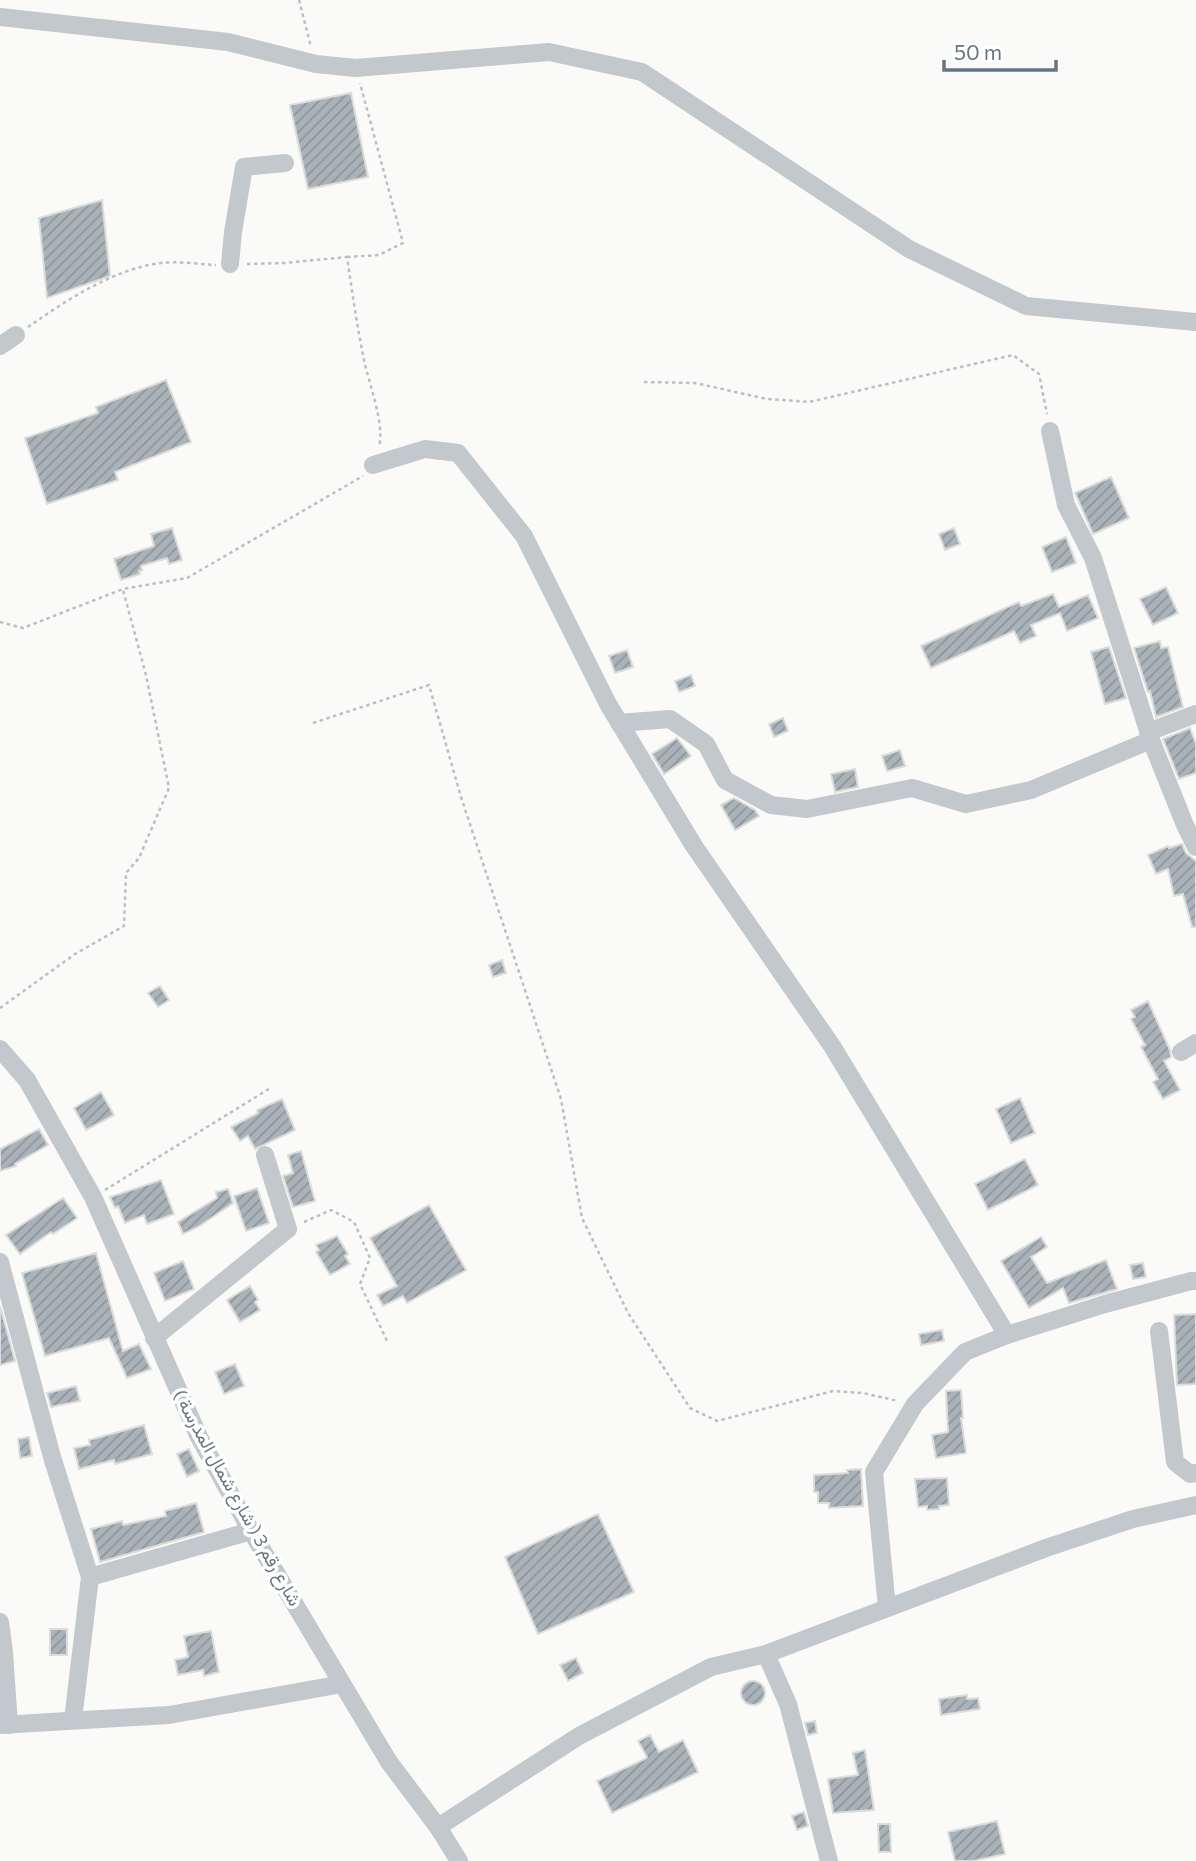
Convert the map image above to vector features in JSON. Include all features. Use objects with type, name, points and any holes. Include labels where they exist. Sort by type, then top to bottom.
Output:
[{"type":"street","points":[[0,17],[228,41],[316,64],[356,68],[549,52],[642,72],[909,249],[1026,306],[1196,322]]},
{"type":"street","points":[[230,264],[243,167],[285,163]]},
{"type":"street","points":[[0,346],[16,335]]},
{"type":"street","points":[[1050,431],[1066,506],[1093,558],[1150,736],[1196,847]]},
{"type":"street","points":[[373,465],[425,449],[458,453],[524,536],[619,723],[694,846],[832,1046],[1007,1335]]},
{"type":"street","points":[[619,723],[670,719],[706,744],[725,780],[771,805],[807,809],[912,788],[966,804],[1031,790],[1196,714]]},
{"type":"street","name":"شارع رقم 3 ( شارع شمال المدرسة )","points":[[0,1049],[27,1080],[93,1197],[199,1437],[251,1531],[389,1762],[460,1861]]},
{"type":"street","points":[[154,1338],[288,1229],[265,1155]]},
{"type":"street","points":[[0,1262],[52,1457],[89,1577],[73,1720]]},
{"type":"street","points":[[887,1608],[874,1472],[915,1404],[965,1352],[1007,1335],[1105,1304],[1191,1280],[1196,1282]]},
{"type":"street","points":[[1159,1331],[1175,1462],[1190,1474],[1196,1474]]},
{"type":"street","points":[[438,1827],[579,1737],[711,1667],[766,1654],[1046,1548],[1133,1519],[1196,1505]]},
{"type":"street","points":[[89,1577],[251,1531]]},
{"type":"street","points":[[0,1622],[5,1725],[169,1715],[342,1684]]},
{"type":"street","points":[[766,1654],[788,1704],[829,1861]]},
{"type":"path","points":[[299,0],[316,64]]},
{"type":"path","points":[[16,335],[64,303],[122,273],[161,263],[284,263],[379,255],[403,243],[356,68]]},
{"type":"path","points":[[0,622],[23,628],[123,589],[187,578],[370,471],[380,442],[379,431],[347,257]]},
{"type":"path","points":[[644,382],[695,383],[767,399],[809,402],[1013,355],[1039,373],[1050,431]]},
{"type":"path","points":[[0,1008],[75,954],[124,926],[126,873],[139,858],[169,788],[146,675],[123,589]]},
{"type":"path","points":[[313,723],[429,685],[461,797],[561,1099],[582,1218],[628,1313],[690,1408],[717,1421],[834,1391],[863,1393],[915,1404]]},
{"type":"path","points":[[93,1197],[272,1087]]},
{"type":"path","points":[[288,1229],[331,1210],[354,1222],[370,1258],[360,1284],[387,1341]]},
{"type":"building","points":[[351,93],[368,177],[308,189],[290,105]]},
{"type":"building","points":[[102,200],[110,276],[47,298],[39,218]]},
{"type":"building","points":[[166,380],[191,442],[115,472],[118,480],[47,504],[25,438],[98,413],[96,407]]},
{"type":"building","points":[[1111,477],[1129,518],[1093,534],[1075,493]]},
{"type":"building","points":[[172,528],[182,560],[169,564],[167,558],[141,566],[140,574],[121,580],[114,559],[154,546],[151,534]]},
{"type":"building","points":[[954,528],[960,544],[945,550],[939,534]]},
{"type":"building","points":[[1066,537],[1076,563],[1052,572],[1042,547]]},
{"type":"building","points":[[1166,587],[1178,613],[1153,625],[1140,599]]},
{"type":"building","points":[[1053,594],[1059,607],[1088,595],[1098,618],[1067,631],[1060,613],[1031,625],[1036,636],[1020,643],[1014,631],[931,668],[921,646],[1019,602],[1021,606]]},
{"type":"building","points":[[1160,641],[1161,648],[1168,647],[1183,707],[1156,717],[1150,691],[1148,692],[1134,648]]},
{"type":"building","points":[[1109,647],[1126,698],[1105,704],[1091,652]]},
{"type":"building","points":[[627,650],[633,667],[615,673],[609,656]]},
{"type":"building","points":[[691,675],[695,686],[679,692],[675,681]]},
{"type":"building","points":[[783,718],[788,731],[774,737],[769,724]]},
{"type":"building","points":[[1190,728],[1196,744],[1196,773],[1179,779],[1163,739]]},
{"type":"building","points":[[677,738],[691,756],[664,774],[652,754]]},
{"type":"building","points":[[900,750],[905,766],[887,771],[882,756]]},
{"type":"building","points":[[855,769],[858,787],[835,792],[831,774]]},
{"type":"building","points":[[734,798],[755,810],[759,816],[735,830],[721,805]]},
{"type":"building","points":[[1182,844],[1186,853],[1196,861],[1196,927],[1192,927],[1183,894],[1174,896],[1168,869],[1156,874],[1148,855],[1168,846],[1169,848]]},
{"type":"building","points":[[502,960],[506,973],[493,977],[489,965]]},
{"type":"building","points":[[160,986],[169,1000],[158,1007],[148,993]]},
{"type":"building","points":[[1148,1001],[1170,1050],[1171,1057],[1164,1061],[1180,1090],[1163,1099],[1153,1082],[1158,1079],[1141,1047],[1145,1045],[1131,1019],[1135,1017],[1131,1010]]},
{"type":"building","points":[[101,1092],[114,1115],[86,1130],[74,1108]]},
{"type":"building","points":[[1020,1098],[1035,1133],[1011,1143],[996,1109]]},
{"type":"building","points":[[282,1099],[295,1130],[255,1149],[248,1136],[240,1141],[231,1127],[258,1113],[257,1110]]},
{"type":"building","points":[[39,1129],[48,1145],[15,1164],[16,1166],[0,1171],[0,1149]]},
{"type":"building","points":[[301,1151],[315,1201],[293,1207],[283,1176],[293,1173],[288,1155]]},
{"type":"building","points":[[1025,1159],[1038,1185],[988,1210],[975,1184]]},
{"type":"building","points":[[161,1180],[174,1214],[147,1224],[144,1215],[125,1223],[118,1206],[115,1208],[110,1197]]},
{"type":"building","points":[[257,1188],[269,1223],[246,1231],[234,1196]]},
{"type":"building","points":[[228,1189],[233,1203],[183,1234],[178,1222],[217,1198],[216,1192]]},
{"type":"building","points":[[63,1198],[77,1218],[20,1254],[6,1235]]},
{"type":"building","points":[[429,1205],[466,1270],[407,1303],[403,1296],[383,1306],[377,1295],[397,1286],[370,1238]]},
{"type":"building","points":[[337,1236],[348,1254],[345,1256],[350,1264],[330,1275],[316,1252],[319,1250],[316,1245]]},
{"type":"building","points":[[1041,1237],[1047,1247],[1031,1257],[1047,1283],[1106,1260],[1117,1289],[1069,1303],[1063,1288],[1029,1308],[1001,1261]]},
{"type":"building","points":[[96,1253],[123,1351],[139,1344],[151,1369],[127,1378],[109,1338],[45,1356],[22,1273]]},
{"type":"building","points":[[183,1261],[194,1289],[165,1301],[154,1273]]},
{"type":"building","points":[[1143,1263],[1146,1277],[1133,1279],[1130,1265]]},
{"type":"building","points":[[250,1286],[260,1310],[240,1322],[227,1300]]},
{"type":"building","points":[[0,1306],[15,1361],[0,1365]]},
{"type":"building","points":[[1196,1314],[1196,1384],[1177,1385],[1174,1315]]},
{"type":"building","points":[[942,1330],[944,1341],[921,1345],[919,1334]]},
{"type":"building","points":[[235,1364],[244,1386],[224,1394],[215,1372]]},
{"type":"building","points":[[76,1386],[80,1401],[51,1407],[47,1393]]},
{"type":"building","points":[[961,1390],[961,1418],[966,1453],[936,1458],[932,1435],[948,1432],[946,1391]]},
{"type":"building","points":[[144,1425],[152,1454],[115,1464],[114,1460],[79,1469],[74,1448],[90,1445],[89,1440]]},
{"type":"building","points":[[29,1437],[32,1456],[20,1458],[18,1439]]},
{"type":"building","points":[[189,1449],[199,1471],[187,1477],[177,1454]]},
{"type":"building","points":[[861,1469],[863,1506],[829,1508],[829,1503],[818,1503],[818,1492],[814,1492],[814,1475],[848,1473],[847,1470]]},
{"type":"building","points":[[947,1478],[949,1505],[927,1510],[927,1506],[918,1507],[915,1479]]},
{"type":"building","points":[[196,1503],[204,1532],[100,1562],[91,1529],[122,1521],[123,1525],[166,1516],[165,1511]]},
{"type":"building","points":[[598,1514],[634,1592],[538,1634],[505,1557]]},
{"type":"building","points":[[50,1629],[67,1629],[67,1655],[50,1655]]},
{"type":"building","points":[[211,1631],[219,1672],[204,1676],[203,1670],[178,1675],[175,1660],[188,1657],[184,1636]]},
{"type":"building","points":[[576,1658],[583,1673],[568,1681],[560,1665]]},
{"type":"building","points":[[748,1681],[758,1681],[765,1688],[765,1698],[758,1705],[748,1705],[741,1698],[741,1688]]},
{"type":"building","points":[[967,1695],[967,1699],[978,1698],[980,1709],[941,1715],[939,1699]]},
{"type":"building","points":[[815,1721],[817,1733],[808,1735],[805,1723]]},
{"type":"building","points":[[650,1735],[659,1752],[683,1740],[698,1772],[612,1813],[597,1781],[645,1759],[647,1757],[638,1741]]},
{"type":"building","points":[[865,1750],[874,1810],[833,1813],[828,1779],[858,1775],[853,1753]]},
{"type":"building","points":[[804,1812],[808,1826],[797,1830],[792,1816]]},
{"type":"building","points":[[997,1821],[1005,1854],[973,1861],[955,1861],[948,1832]]},
{"type":"building","points":[[878,1824],[890,1824],[891,1852],[879,1852]]}]
